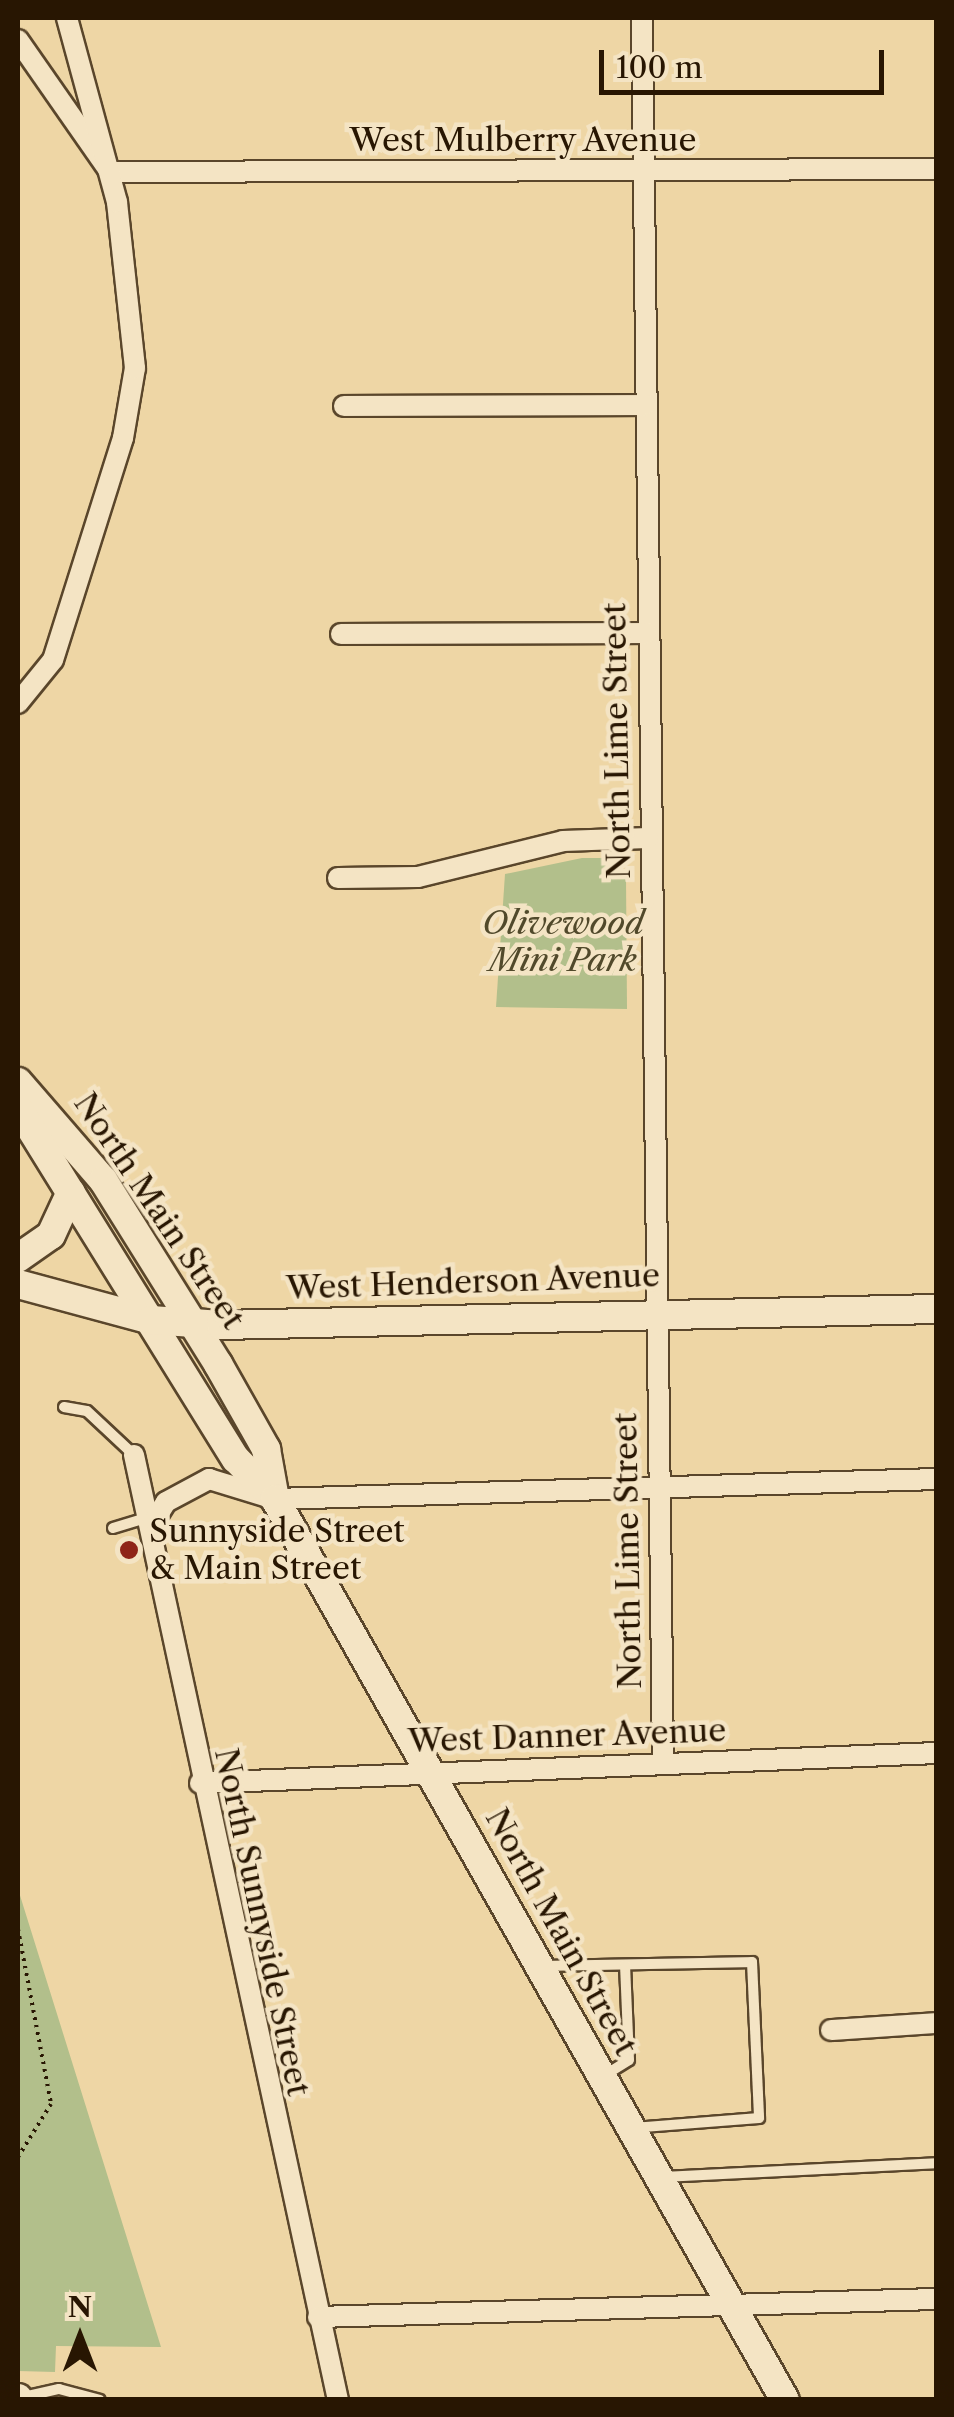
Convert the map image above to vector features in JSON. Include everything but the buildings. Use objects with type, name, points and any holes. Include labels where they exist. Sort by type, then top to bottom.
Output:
[{"type":"main road","name":"North Main Street","points":[[18,1082],[103,1180],[193,1324],[266,1449],[276,1499]]},
{"type":"main road","name":"North Main Street","points":[[18,1108],[236,1459],[276,1499],[784,2400]]},
{"type":"main road","points":[[18,1258],[50,1235],[72,1192]]},
{"type":"main road","name":"West Henderson Avenue","points":[[18,1284],[152,1320],[193,1324],[653,1311],[936,1309]]},
{"type":"street","points":[[18,703],[53,660],[131,399],[132,309],[110,172],[67,18]]},
{"type":"street","name":"North Lime Street","points":[[642,18],[653,1311],[663,1763]]},
{"type":"street","points":[[18,40],[110,172]]},
{"type":"street","name":"West Mulberry Avenue","points":[[110,172],[936,169]]},
{"type":"street","points":[[344,406],[644,405]]},
{"type":"street","points":[[341,634],[646,633]]},
{"type":"street","points":[[338,878],[418,877],[563,841],[648,838]]},
{"type":"street","name":"North Sunnyside Street","points":[[134,1455],[200,1783],[338,2400]]},
{"type":"street","points":[[150,1522],[166,1502],[209,1478],[276,1499],[936,1479]]},
{"type":"street","name":"West Danner Avenue","points":[[200,1783],[428,1769],[936,1753]]},
{"type":"street","points":[[831,2030],[936,2023]]},
{"type":"street","points":[[318,2317],[936,2299]]},
{"type":"lane","points":[[64,1407],[87,1411],[134,1455]]},
{"type":"lane","points":[[113,1528],[150,1522]]},
{"type":"lane","points":[[540,1966],[752,1962],[758,2118],[631,2128]]},
{"type":"lane","points":[[602,2076],[629,2060],[625,1965]]},
{"type":"lane","points":[[659,2177],[936,2163]]},
{"type":"lane","points":[[18,2398],[59,2389],[100,2400]]},
{"type":"path","points":[[18,1929],[51,2104],[18,2156]]},
{"type":"green space","name":"Olivewood Mini Park","points":[[582,858],[604,858],[626,878],[627,1009],[496,1007],[505,874]]},
{"type":"green space","points":[[18,1889],[161,2347],[56,2346],[55,2372],[18,2371]]},
{"type":"place","name":"Sunnyside Street & Main Street","points":[[129,1550]]}]
